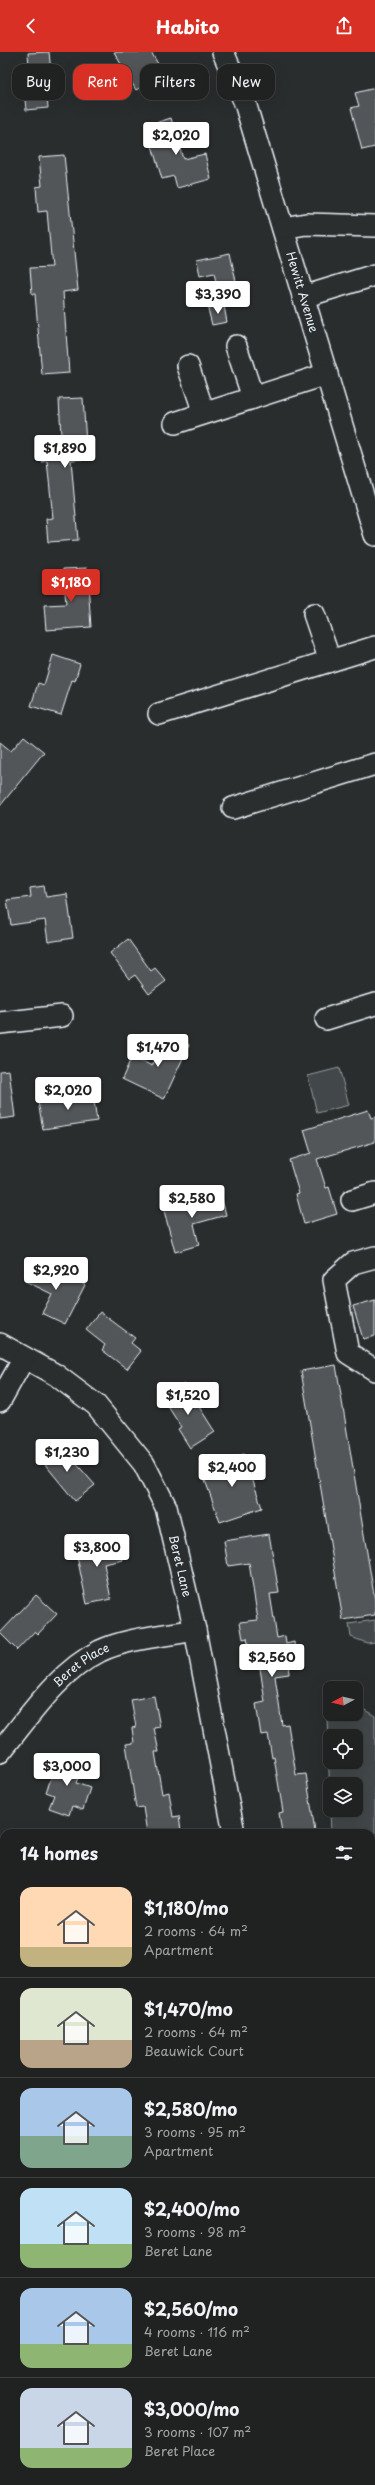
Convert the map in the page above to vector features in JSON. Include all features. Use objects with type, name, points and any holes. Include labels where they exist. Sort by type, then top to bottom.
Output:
[{"type":"street","name":"Hewitt Avenue","points":[[223,52],[245,103],[375,535]]},
{"type":"street","points":[[282,228],[306,224],[375,226]]},
{"type":"street","points":[[303,297],[375,275]]},
{"type":"street","points":[[236,346],[253,398]]},
{"type":"street","points":[[188,366],[204,414]]},
{"type":"street","points":[[175,423],[327,374]]},
{"type":"street","points":[[314,614],[330,661]]},
{"type":"street","points":[[159,714],[375,647]]},
{"type":"street","points":[[233,808],[375,764]]},
{"type":"street","points":[[326,1020],[375,1004]]},
{"type":"street","points":[[0,1023],[62,1016]]},
{"type":"street","points":[[352,1200],[375,1194]]},
{"type":"street","points":[[375,1257],[353,1263],[334,1280],[348,1353],[375,1370]]},
{"type":"street","name":"Beret Lane","points":[[0,1344],[56,1375],[96,1405],[144,1464],[166,1507],[195,1630],[233,1829]]},
{"type":"street","points":[[0,1401],[24,1358]]},
{"type":"street","name":"Beret Place","points":[[0,1752],[60,1681],[100,1651],[122,1644],[195,1630]]},
{"type":"shaded area","points":[[339,1068],[349,1105],[317,1113],[308,1076]]},
{"type":"shaded area","points":[[375,1620],[375,1642],[367,1643],[351,1637],[349,1624]]},
{"type":"shaded area","points":[[363,1709],[375,1716],[375,1829],[331,1829],[330,1817],[363,1817],[363,1777],[329,1777],[329,1769],[363,1769],[363,1729],[327,1729],[327,1721],[363,1721]]},
{"type":"building","points":[[49,52],[50,64],[29,64],[28,53]]},
{"type":"building","points":[[114,52],[151,52],[158,64],[140,64],[140,88],[136,90],[132,83],[132,64],[121,64]]},
{"type":"building","points":[[375,88],[375,147],[362,150],[351,108],[359,106],[355,93]]},
{"type":"building","points":[[25,100],[47,100],[48,108],[26,110]]},
{"type":"building","points":[[171,118],[183,159],[205,154],[211,179],[177,188],[174,176],[162,179],[146,126]]},
{"type":"building","points":[[64,155],[78,290],[63,292],[69,373],[42,375],[35,294],[32,294],[30,268],[52,267],[47,211],[38,212],[36,187],[42,186],[39,157]]},
{"type":"building","points":[[230,253],[238,291],[219,295],[214,273],[200,276],[197,260]]},
{"type":"building","points":[[224,306],[227,322],[212,325],[208,309]]},
{"type":"building","points":[[83,398],[87,459],[71,460],[78,540],[48,542],[46,519],[53,518],[47,461],[42,462],[40,437],[61,435],[59,399]]},
{"type":"building","points":[[87,568],[91,627],[46,630],[44,605],[66,604],[63,569]]},
{"type":"building","points":[[53,655],[80,664],[75,681],[72,680],[61,715],[31,706],[38,683],[44,685]]},
{"type":"building","points":[[24,736],[44,752],[0,806],[0,742],[11,751]]},
{"type":"building","points":[[44,886],[46,897],[67,894],[73,938],[48,942],[45,920],[11,925],[7,900],[31,897],[30,888]]},
{"type":"building","points":[[128,939],[151,971],[155,968],[166,981],[149,994],[135,975],[129,979],[110,953]]},
{"type":"building","points":[[167,1035],[189,1045],[164,1099],[122,1079],[132,1056],[152,1066]]},
{"type":"building","points":[[9,1070],[15,1117],[0,1119],[0,1071]]},
{"type":"building","points":[[93,1094],[97,1121],[43,1129],[38,1102]]},
{"type":"building","points":[[368,1110],[371,1118],[375,1117],[375,1142],[317,1159],[326,1188],[329,1187],[337,1214],[304,1224],[296,1194],[299,1193],[289,1160],[311,1153],[304,1130]]},
{"type":"building","points":[[220,1192],[226,1215],[194,1224],[199,1245],[175,1252],[163,1207]]},
{"type":"building","points":[[35,1260],[85,1285],[65,1324],[42,1313],[52,1294],[25,1281]]},
{"type":"building","points":[[375,1300],[375,1336],[363,1339],[353,1306]]},
{"type":"building","points":[[100,1312],[135,1338],[131,1343],[141,1351],[127,1369],[102,1350],[105,1345],[86,1330]]},
{"type":"building","points":[[336,1365],[375,1601],[375,1615],[343,1620],[301,1371]]},
{"type":"building","points":[[184,1383],[215,1432],[190,1448],[178,1429],[181,1427],[162,1397]]},
{"type":"building","points":[[54,1445],[70,1464],[74,1461],[95,1485],[75,1501],[39,1457]]},
{"type":"building","points":[[244,1454],[262,1508],[220,1522],[201,1469]]},
{"type":"building","points":[[269,1534],[279,1593],[270,1594],[277,1638],[285,1636],[286,1644],[294,1642],[297,1662],[288,1663],[289,1674],[275,1676],[282,1725],[288,1724],[296,1775],[306,1774],[315,1829],[281,1829],[279,1813],[283,1812],[274,1757],[272,1758],[268,1734],[261,1735],[256,1704],[265,1702],[259,1661],[251,1662],[247,1638],[243,1639],[240,1622],[258,1620],[249,1563],[228,1566],[224,1541]]},
{"type":"building","points":[[119,1538],[123,1560],[104,1564],[111,1599],[87,1604],[75,1547]]},
{"type":"building","points":[[36,1595],[57,1614],[38,1634],[35,1631],[17,1650],[0,1633]]},
{"type":"building","points":[[154,1696],[160,1727],[154,1728],[159,1752],[155,1752],[162,1794],[169,1792],[173,1817],[179,1816],[181,1829],[146,1829],[143,1807],[136,1808],[126,1744],[134,1743],[132,1728],[136,1727],[131,1700]]},
{"type":"building","points":[[59,1757],[83,1765],[76,1783],[90,1788],[83,1810],[72,1806],[69,1815],[49,1808],[54,1795],[46,1792]]}]
